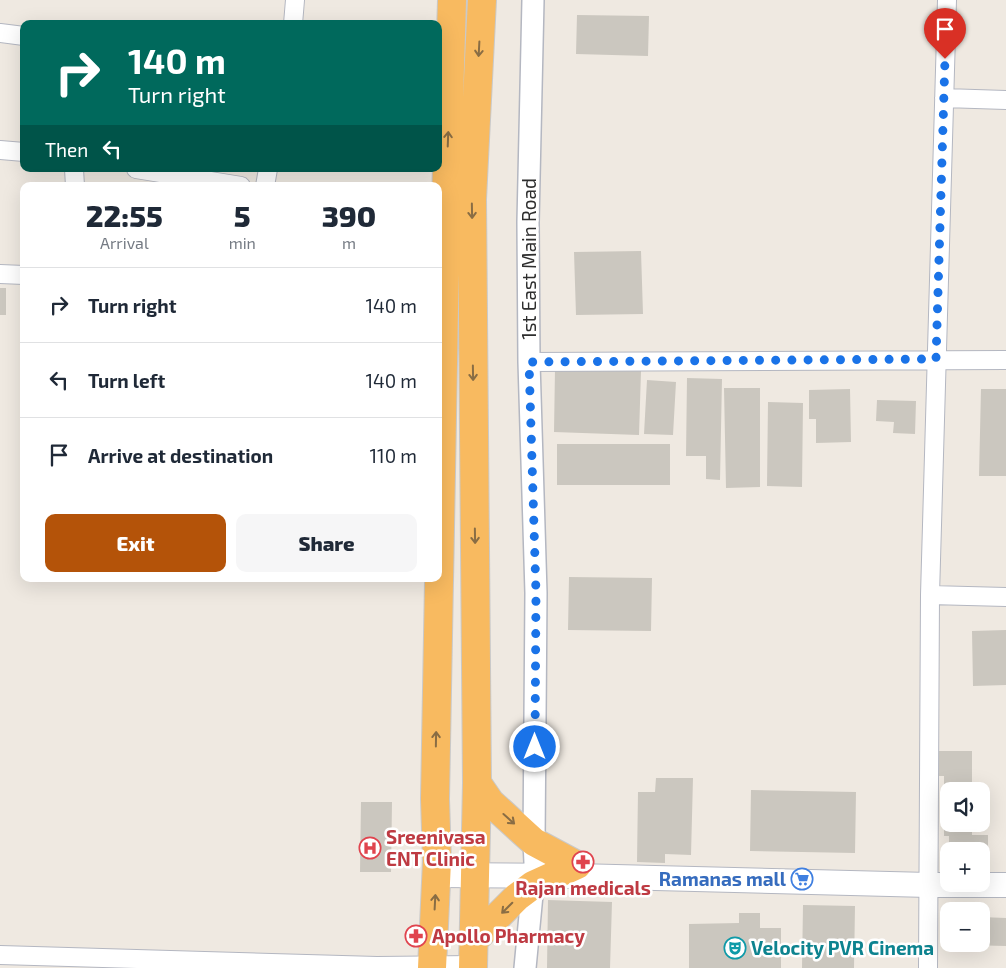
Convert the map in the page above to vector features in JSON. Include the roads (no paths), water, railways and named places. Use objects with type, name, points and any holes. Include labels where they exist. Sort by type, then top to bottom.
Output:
[{"type":"highway","points":[[442,200],[452,0]]},
{"type":"highway","points":[[473,958],[477,783],[472,199],[482,0]]},
{"type":"highway","points":[[432,967],[436,868],[438,582]]},
{"type":"highway","points":[[473,958],[517,897],[544,868],[490,802],[477,783]]},
{"type":"main road","points":[[436,868],[544,868],[936,877],[1006,885]]},
{"type":"main road","points":[[990,874],[1006,874]]},
{"type":"street","points":[[293,20],[294,0]]},
{"type":"street","name":"1st East Main Road","points":[[525,968],[544,868],[529,362],[528,222],[533,0]]},
{"type":"street","points":[[928,968],[936,877],[930,595],[947,0]]},
{"type":"street","points":[[0,33],[20,36]]},
{"type":"street","points":[[944,98],[1006,100]]},
{"type":"street","points":[[0,150],[20,152]]},
{"type":"street","points":[[155,172],[216,182]]},
{"type":"street","points":[[0,274],[20,275]]},
{"type":"street","points":[[529,362],[1006,360]]},
{"type":"street","points":[[930,595],[1006,596]]},
{"type":"street","points":[[0,955],[48,962],[377,967],[432,967],[473,958]]},
{"type":"place","name":"Sreenivasa ENT Clinic","points":[[370,848]]},
{"type":"place","name":"Rajan medicals","points":[[583,862]]},
{"type":"place","name":"Ramanas mall","points":[[802,879]]},
{"type":"place","name":"Apollo Pharmacy","points":[[416,936]]},
{"type":"place","name":"Velocity PVR Cinema","points":[[735,948]]}]
